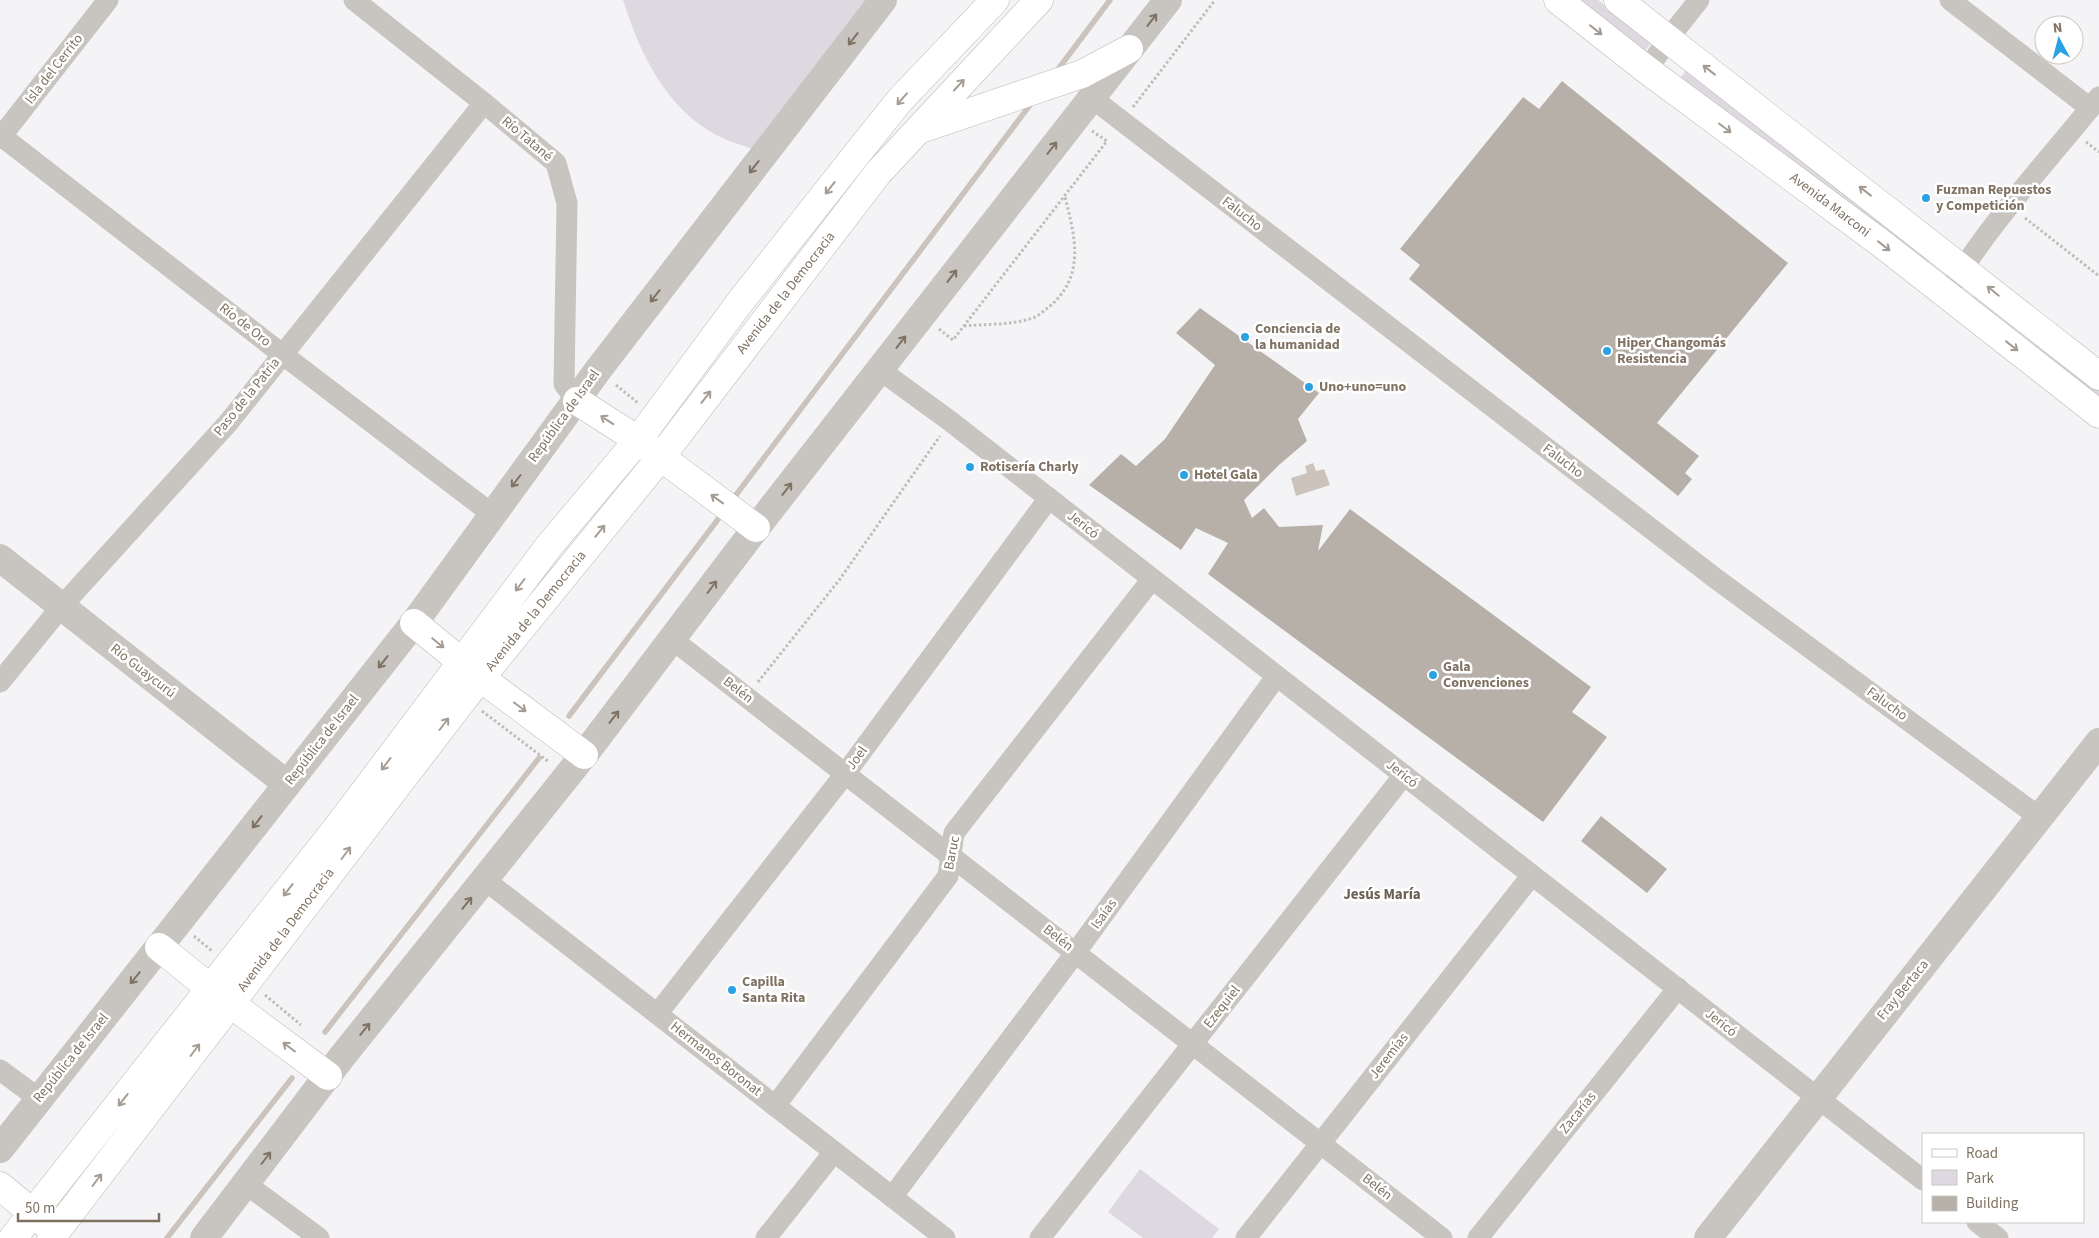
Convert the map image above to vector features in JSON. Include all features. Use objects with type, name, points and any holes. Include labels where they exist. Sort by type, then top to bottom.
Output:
[{"type":"main road","name":"Avenida de la Democracia","points":[[472,670],[549,546],[638,440],[740,302],[900,100],[977,10],[995,0]]},
{"type":"main road","name":"Avenida de la Democracia","points":[[57,1236],[221,996],[367,789],[660,458],[878,172],[1039,0]]},
{"type":"main road","name":"Avenida Marconi","points":[[1558,0],[1647,70],[1882,244],[2099,414]]},
{"type":"main road","points":[[1618,0],[1962,267],[2099,376]]},
{"type":"main road","points":[[915,131],[1082,74],[1129,49]]},
{"type":"main road","points":[[577,400],[638,440],[756,528]]},
{"type":"main road","points":[[414,623],[472,670],[584,755]]},
{"type":"main road","points":[[159,947],[328,1076]]},
{"type":"main road","name":"Avenida de la Democracia","points":[[13,1238],[221,996]]},
{"type":"main road","points":[[0,1186],[57,1236]]},
{"type":"street","name":"Isla del Cerrito","points":[[0,136],[108,0]]},
{"type":"street","name":"Río Tatané","points":[[354,0],[556,163],[567,203],[564,384],[577,400]]},
{"type":"street","name":"República de Israel","points":[[0,1150],[38,1098],[414,623],[492,514],[634,323],[883,0]]},
{"type":"street","points":[[204,1238],[328,1076],[584,755],[756,528],[1168,0]]},
{"type":"street","points":[[1647,70],[1668,39],[1699,0]]},
{"type":"street","points":[[1946,295],[1962,267],[2095,102],[1950,0]]},
{"type":"street","name":"Falucho","points":[[1092,98],[1715,578],[2040,817]]},
{"type":"street","name":"Paso de la Patria","points":[[0,682],[61,607],[228,423],[484,103]]},
{"type":"street","name":"Río de Oro","points":[[0,136],[492,514]]},
{"type":"street","name":"Jericó","points":[[880,370],[950,421],[1922,1179]]},
{"type":"street","name":"Joel","points":[[658,1013],[845,774],[1049,498]]},
{"type":"street","name":"Río Guaycurú","points":[[0,558],[287,784]]},
{"type":"street","name":"Baruc","points":[[775,1106],[948,876],[954,832],[1152,579]]},
{"type":"street","name":"Belén","points":[[672,640],[1442,1238]]},
{"type":"street","name":"Isaías","points":[[892,1197],[1076,952],[1276,676]]},
{"type":"street","name":"Fray Bertaca","points":[[1710,1237],[1817,1098],[2098,745]]},
{"type":"street","name":"Ezequiel","points":[[1040,1238],[1404,775]]},
{"type":"street","name":"Jeremías","points":[[1246,1238],[1532,875]]},
{"type":"street","name":"Hermanos Boronat","points":[[485,880],[945,1238]]},
{"type":"street","name":"Zacarías","points":[[1478,1238],[1678,988]]},
{"type":"street","points":[[0,1070],[38,1098]]},
{"type":"street","points":[[766,1238],[834,1152]]},
{"type":"street","points":[[246,1184],[319,1238]]},
{"type":"street","points":[[1978,1223],[1998,1238]]},
{"type":"path","points":[[922,315],[952,340],[1065,197],[1215,0]]},
{"type":"path","points":[[1075,119],[1107,141]]},
{"type":"path","points":[[964,326],[1035,318],[1060,298],[1073,269],[1076,243],[1065,197]]},
{"type":"path","points":[[2010,206],[2099,276]]},
{"type":"path","points":[[747,697],[840,579],[950,421]]},
{"type":"green space","points":[[623,0],[867,0],[752,149],[720,137],[698,124],[669,94],[646,58]]},
{"type":"green space","points":[[1578,0],[1598,0],[1651,43],[1644,52]]},
{"type":"green space","points":[[1688,68],[1932,258],[1925,268],[1680,78]]},
{"type":"green space","points":[[1976,292],[2099,387],[2099,401],[1970,301]]},
{"type":"green space","points":[[1140,1169],[1219,1229],[1212,1238],[1143,1238],[1108,1212]]},
{"type":"shaded area","points":[[1313,463],[1316,471],[1324,469],[1330,485],[1296,496],[1291,478],[1307,473],[1305,466]]},
{"type":"building","name":"Hiper Changomás Resistencia","points":[[1562,81],[1788,263],[1657,423],[1699,456],[1685,473],[1692,479],[1678,496],[1409,279],[1420,265],[1400,249],[1523,97],[1539,109]]},
{"type":"building","points":[[1200,308],[1319,393],[1298,419],[1307,441],[1279,465],[1244,500],[1252,518],[1264,508],[1279,527],[1323,525],[1318,551],[1350,509],[1591,687],[1572,712],[1607,737],[1543,822],[1208,574],[1228,543],[1196,528],[1181,550],[1089,485],[1121,454],[1136,466],[1165,439],[1215,365],[1176,333]]},
{"type":"building","points":[[1601,816],[1667,869],[1647,893],[1581,841]]},
{"type":"waterway","points":[[1056,72],[1110,0]]},
{"type":"waterway","points":[[736,495],[1033,101]]},
{"type":"waterway","points":[[569,716],[722,514]]},
{"type":"waterway","points":[[325,1032],[539,758]]},
{"type":"waterway","points":[[167,1238],[292,1078]]},
{"type":"place","name":"Fuzman Repuestos y Competición","points":[[1926,198]]},
{"type":"place","name":"Conciencia de la humanidad","points":[[1245,337]]},
{"type":"place","name":"Hiper Changomás Resistencia","points":[[1607,351]]},
{"type":"place","name":"Uno+uno=uno","points":[[1309,387]]},
{"type":"place","name":"Rotisería Charly","points":[[970,467]]},
{"type":"place","name":"Hotel Gala","points":[[1184,475]]},
{"type":"place","name":"Gala Convenciones","points":[[1433,675]]},
{"type":"place","name":"Capilla Santa Rita","points":[[732,990]]},
{"type":"district","name":"Jesús María","points":[[1382,894]]}]
